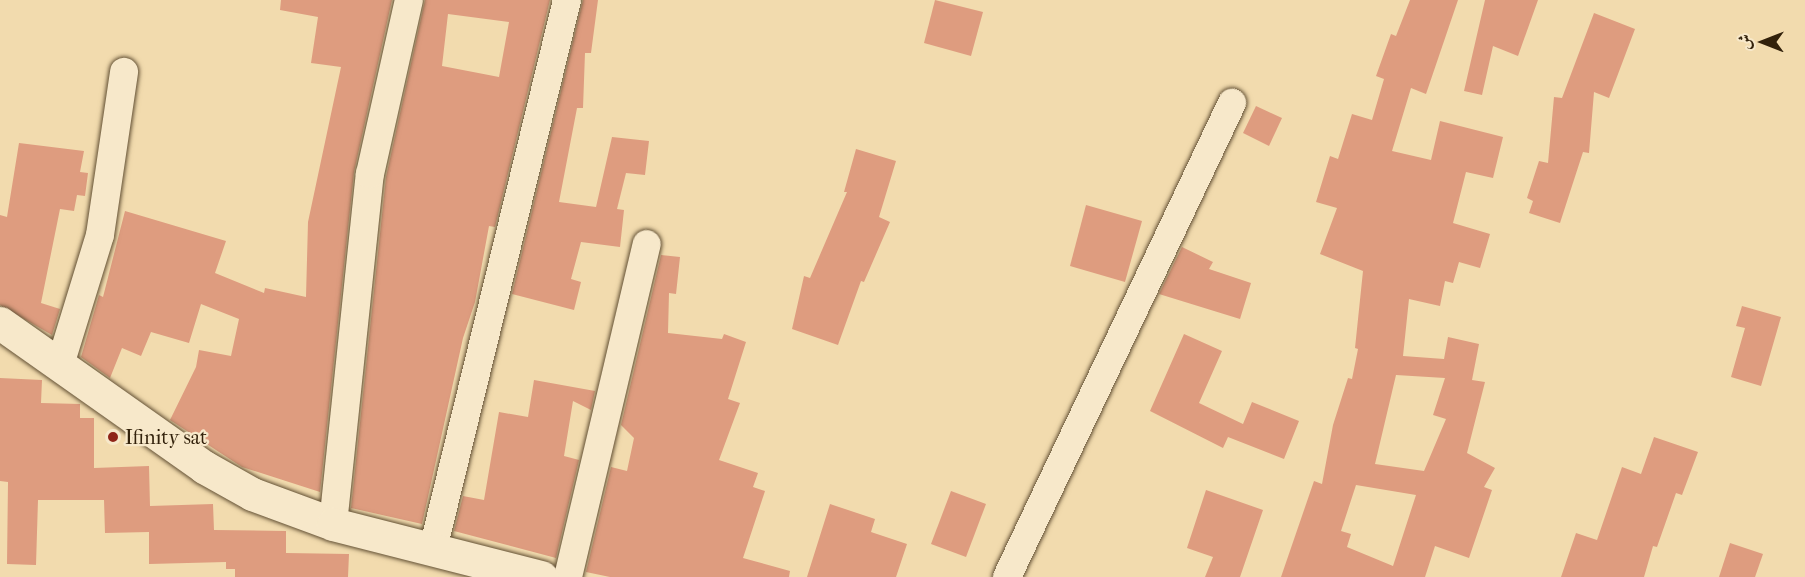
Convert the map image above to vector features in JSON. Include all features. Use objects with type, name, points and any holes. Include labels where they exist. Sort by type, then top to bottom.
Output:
[{"type":"street","points":[[333,524],[370,174],[409,0]]},
{"type":"street","points":[[433,549],[567,0]]},
{"type":"street","points":[[60,365],[100,235],[124,72]]},
{"type":"street","points":[[1007,577],[1232,103]]},
{"type":"street","points":[[568,577],[647,244]]},
{"type":"street","points":[[0,323],[204,467],[252,494],[333,524],[433,549],[476,568],[541,577]]},
{"type":"building","points":[[281,0],[392,0],[354,172],[320,492],[242,467],[170,420],[196,367],[199,350],[231,356],[239,319],[201,304],[189,343],[151,332],[141,356],[122,348],[110,378],[81,357],[99,295],[103,297],[125,211],[226,241],[215,273],[264,293],[265,288],[306,297],[308,222],[341,67],[311,63],[318,17],[280,10]]},
{"type":"building","points":[[425,0],[550,0],[495,227],[489,226],[475,302],[463,338],[422,524],[351,508],[386,177]],"holes":[[[448,14],[509,22],[499,77],[442,66]]]},
{"type":"building","points":[[583,0],[598,0],[591,53],[585,53],[583,108],[577,108],[559,202],[596,207],[612,137],[649,141],[645,175],[626,173],[617,209],[624,210],[620,247],[581,242],[571,279],[581,282],[574,310],[512,294]]},
{"type":"building","points":[[935,0],[983,12],[971,56],[924,43]]},
{"type":"building","points":[[1410,0],[1458,0],[1426,94],[1411,88],[1392,151],[1431,160],[1440,121],[1503,137],[1493,178],[1466,172],[1453,223],[1490,234],[1480,268],[1459,262],[1453,283],[1445,281],[1440,306],[1409,299],[1403,356],[1444,359],[1448,337],[1479,344],[1472,380],[1485,382],[1467,453],[1495,468],[1484,487],[1492,490],[1469,558],[1435,546],[1425,577],[1281,577],[1314,481],[1322,484],[1333,425],[1348,378],[1352,379],[1358,349],[1355,348],[1363,271],[1320,254],[1337,208],[1316,202],[1330,156],[1338,159],[1352,114],[1372,120],[1384,79],[1376,76],[1391,34],[1396,36]],"holes":[[[1396,375],[1445,378],[1433,415],[1446,419],[1424,471],[1375,464]],[[1356,485],[1416,495],[1393,566],[1347,547],[1351,534],[1341,531]]]},
{"type":"building","points":[[1485,0],[1538,0],[1518,56],[1493,46],[1482,95],[1464,91]]},
{"type":"building","points":[[1594,13],[1635,29],[1609,98],[1594,92],[1589,153],[1583,152],[1560,223],[1529,213],[1533,201],[1527,198],[1539,161],[1548,163],[1554,97],[1562,98]]},
{"type":"building","points":[[1256,106],[1282,118],[1269,146],[1243,133]]},
{"type":"building","points":[[19,143],[84,151],[80,172],[88,173],[85,196],[77,195],[74,211],[60,209],[41,303],[60,309],[52,335],[0,305],[0,215],[7,217]]},
{"type":"building","points":[[856,149],[896,161],[879,217],[890,222],[864,282],[861,281],[838,345],[792,329],[804,276],[810,278],[847,192],[844,192]]},
{"type":"building","points":[[1086,205],[1142,221],[1125,282],[1070,266]]},
{"type":"building","points":[[1182,247],[1213,262],[1209,269],[1251,283],[1240,319],[1159,294]]},
{"type":"building","points":[[661,255],[680,257],[676,294],[669,293],[668,333],[722,339],[724,334],[746,342],[728,399],[740,403],[719,460],[758,473],[753,487],[765,491],[743,558],[790,571],[789,577],[610,577],[586,572],[611,467],[627,471],[634,438],[621,425]]},
{"type":"building","points":[[1742,306],[1781,317],[1761,386],[1731,377],[1745,328],[1736,326]]},
{"type":"building","points":[[1184,334],[1222,351],[1199,403],[1243,424],[1252,402],[1299,421],[1284,459],[1228,437],[1223,448],[1150,411]]},
{"type":"building","points":[[0,378],[42,380],[41,403],[80,404],[80,418],[94,418],[94,468],[149,466],[150,506],[213,504],[214,530],[286,531],[286,553],[349,554],[348,577],[235,577],[235,569],[226,569],[226,562],[149,564],[149,532],[105,533],[104,500],[38,500],[36,565],[7,564],[8,482],[0,481]]},
{"type":"building","points":[[534,380],[595,391],[591,410],[573,401],[564,456],[579,460],[556,558],[454,531],[463,496],[484,500],[499,412],[528,417]]},
{"type":"building","points":[[1654,437],[1698,452],[1682,495],[1676,493],[1657,547],[1653,546],[1644,577],[1561,577],[1576,533],[1597,540],[1622,467],[1641,474]]},
{"type":"building","points":[[1206,490],[1263,510],[1240,577],[1205,577],[1213,557],[1187,548]]},
{"type":"building","points":[[951,491],[986,504],[966,557],[931,544]]},
{"type":"building","points":[[830,504],[875,519],[871,532],[907,544],[896,577],[807,577]]},
{"type":"building","points":[[1730,543],[1763,554],[1755,577],[1719,577]]},
{"type":"place","name":"Ifinity sat","points":[[113,437]]}]
